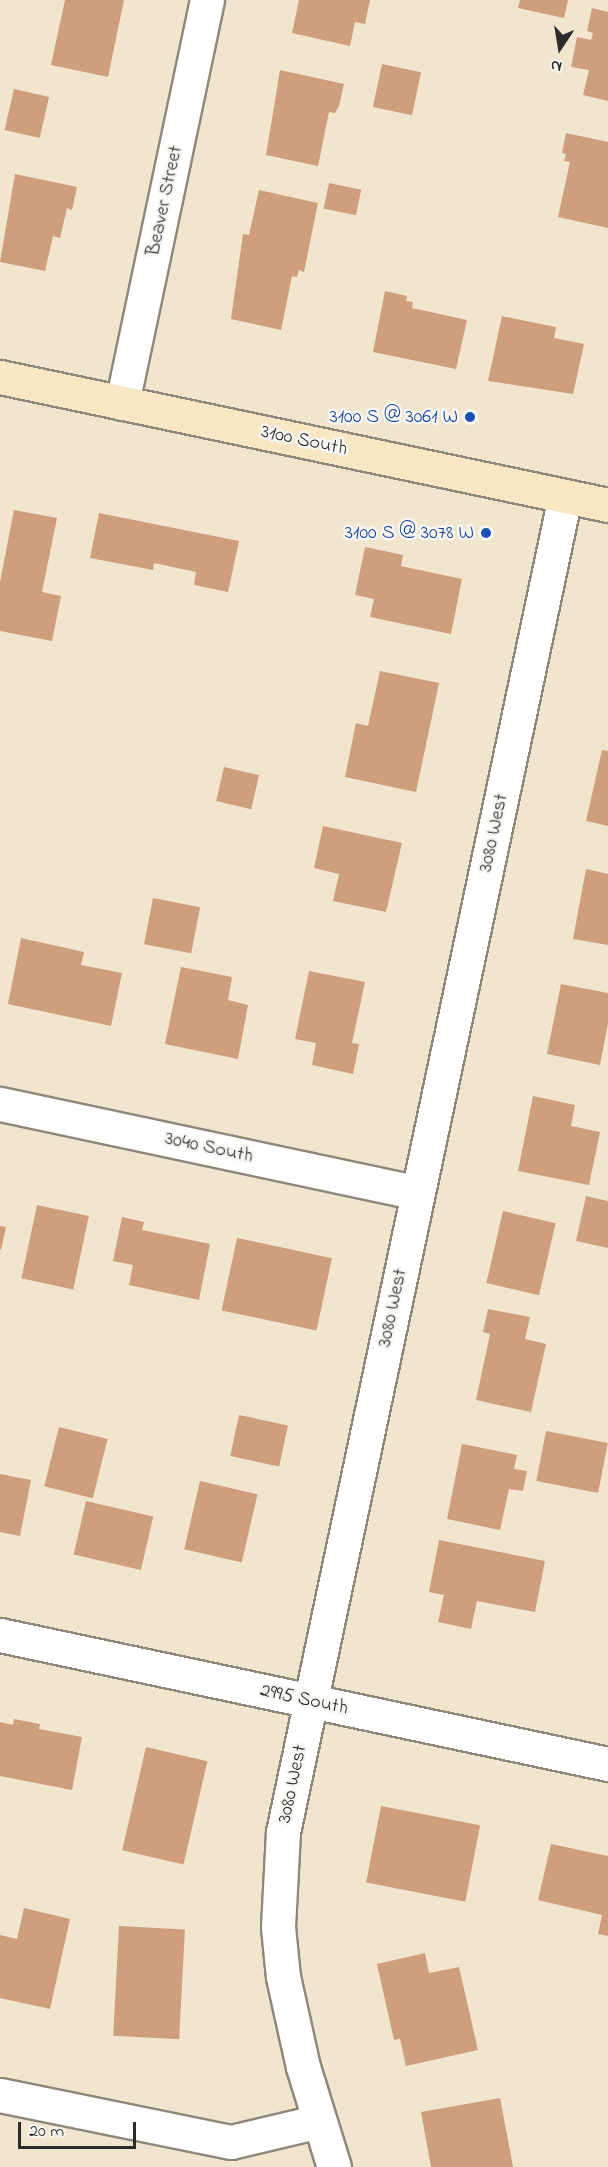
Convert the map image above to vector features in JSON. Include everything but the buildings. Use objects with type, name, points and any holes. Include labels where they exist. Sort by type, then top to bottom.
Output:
[{"type":"main road","name":"3100 South","points":[[0,377],[608,505]]},
{"type":"street","name":"Beaver Street","points":[[122,403],[207,0]]},
{"type":"street","name":"3080 West","points":[[334,2167],[292,2021],[278,1927],[283,1832],[565,496]]},
{"type":"street","name":"3040 South","points":[[0,1104],[417,1192]]},
{"type":"street","name":"2995 South","points":[[0,1635],[608,1764]]},
{"type":"street","points":[[0,2095],[231,2142],[320,2121]]},
{"type":"place","name":"3100 S @ 3061 W","points":[[470,417]]},
{"type":"place","name":"3100 S @ 3078 W","points":[[486,533]]}]
